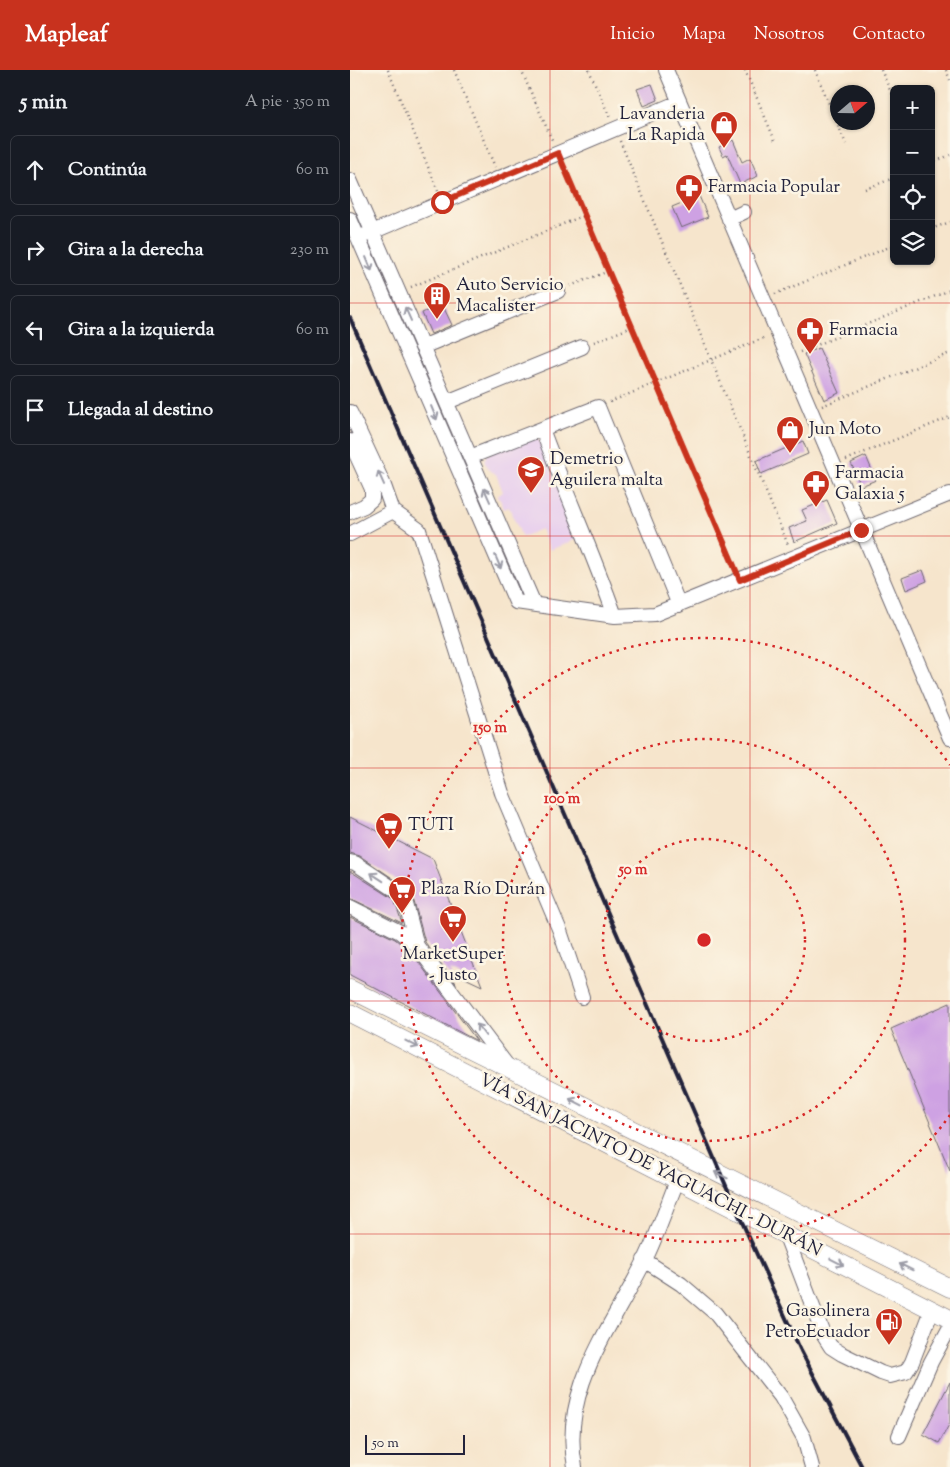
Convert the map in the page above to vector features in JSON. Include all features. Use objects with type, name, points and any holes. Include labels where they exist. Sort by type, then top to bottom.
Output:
[{"type":"main road","name":"VÍA SAN JACINTO DE YAGUACHI - DURÁN","points":[[350,989],[950,1288]]},
{"type":"main road","name":"VÍA SAN JACINTO DE YAGUACHI - DURÁN","points":[[350,1013],[950,1319]]},
{"type":"street","points":[[666,70],[861,530],[944,710],[950,738]]},
{"type":"street","points":[[354,240],[679,102]]},
{"type":"street","points":[[350,180],[534,604]]},
{"type":"street","points":[[729,219],[744,212]]},
{"type":"street","points":[[350,219],[354,240],[516,602],[615,616],[655,614],[950,494]]},
{"type":"street","points":[[422,347],[558,291]]},
{"type":"street","points":[[446,402],[582,347]]},
{"type":"street","points":[[470,457],[598,407],[679,605]]},
{"type":"street","points":[[350,412],[384,484],[393,511],[419,530],[502,793],[560,931],[582,997]]},
{"type":"street","points":[[542,429],[557,471],[597,563],[615,616]]},
{"type":"street","points":[[350,441],[372,489],[372,499],[364,506],[350,512]]},
{"type":"street","points":[[350,534],[393,511]]},
{"type":"street","points":[[350,862],[355,863],[400,893],[405,900],[418,946]]},
{"type":"street","points":[[350,907],[400,932],[418,946],[510,1069]]},
{"type":"street","points":[[575,1467],[571,1447],[574,1410],[584,1375],[644,1260],[677,1180]]},
{"type":"street","points":[[786,1236],[824,1336],[831,1347],[842,1354],[890,1376],[906,1372],[912,1362],[932,1310]]},
{"type":"street","points":[[644,1260],[681,1284],[715,1313],[781,1397],[804,1438],[812,1467]]},
{"type":"street","points":[[899,1436],[930,1362],[950,1327]]},
{"type":"path","points":[[388,70],[442,202]]},
{"type":"path","points":[[454,70],[500,178]]},
{"type":"path","points":[[521,70],[585,215],[740,580]]},
{"type":"path","points":[[589,70],[793,558]]},
{"type":"path","points":[[745,70],[776,143]]},
{"type":"path","points":[[815,70],[846,144]]},
{"type":"path","points":[[882,70],[890,89]]},
{"type":"path","points":[[946,70],[950,80]]},
{"type":"path","points":[[935,161],[950,155]]},
{"type":"path","points":[[865,189],[890,180]]},
{"type":"path","points":[[399,292],[585,215]]},
{"type":"path","points":[[935,228],[950,222]]},
{"type":"path","points":[[763,299],[890,247]]},
{"type":"path","points":[[558,291],[609,271]]},
{"type":"path","points":[[787,357],[950,290]]},
{"type":"path","points":[[582,347],[632,327]]},
{"type":"path","points":[[598,407],[777,332]]},
{"type":"path","points":[[810,410],[950,353]]},
{"type":"path","points":[[834,465],[950,416]]},
{"type":"shaded area","name":"Demetrio Aguilera malta","points":[[530,436],[539,440],[579,538],[550,550],[541,529],[522,537],[509,507],[504,509],[498,495],[503,492],[496,474],[489,470],[484,461],[487,454]]},
{"type":"building","points":[[652,84],[658,100],[644,106],[637,89]]},
{"type":"building","points":[[733,140],[742,162],[750,158],[758,176],[740,184],[727,154],[723,156],[719,147]]},
{"type":"building","points":[[699,196],[708,217],[681,228],[672,207]]},
{"type":"building","name":"Auto Servicio Macalister","points":[[442,304],[452,325],[431,334],[422,313]]},
{"type":"building","points":[[819,348],[839,393],[824,400],[804,354]]},
{"type":"building","points":[[803,441],[808,454],[761,474],[756,461]]},
{"type":"building","points":[[866,456],[876,480],[861,486],[851,463]]},
{"type":"building","points":[[827,500],[837,523],[794,542],[789,528],[807,521],[802,510]]},
{"type":"building","points":[[923,570],[927,581],[906,590],[902,578]]},
{"type":"building","points":[[350,817],[433,859],[482,986],[450,971],[456,984],[425,942],[413,898],[407,888],[360,856],[350,853]]},
{"type":"building","points":[[350,871],[394,899],[402,923],[350,898]]},
{"type":"building","points":[[350,917],[395,939],[411,952],[477,1041],[350,975]]},
{"type":"building","points":[[950,1003],[950,1171],[891,1029]]},
{"type":"building","points":[[950,1382],[950,1423],[939,1443],[923,1434]]},
{"type":"railway","points":[[350,318],[737,1211],[801,1351],[862,1467]]},
{"type":"place","name":"Lavanderia La Rapida","points":[[724,149]]},
{"type":"place","name":"Farmacia Popular","points":[[689,212]]},
{"type":"place","name":"Auto Servicio Macalister","points":[[437,320]]},
{"type":"place","name":"Farmacia","points":[[810,355]]},
{"type":"place","name":"Jun Moto","points":[[790,454]]},
{"type":"place","name":"Demetrio Aguilera malta","points":[[531,494]]},
{"type":"place","name":"Farmacia Galaxia 5","points":[[816,508]]},
{"type":"place","name":"TUTI","points":[[389,850]]},
{"type":"place","name":"Plaza Río Durán","points":[[402,914]]},
{"type":"place","name":"MarketSuper - Justo","points":[[453,943]]},
{"type":"place","name":"Gasolinera PetroEcuador","points":[[889,1346]]},
{"type":"route","points":[[442,202],[558,153],[740,580],[861,530]]}]
